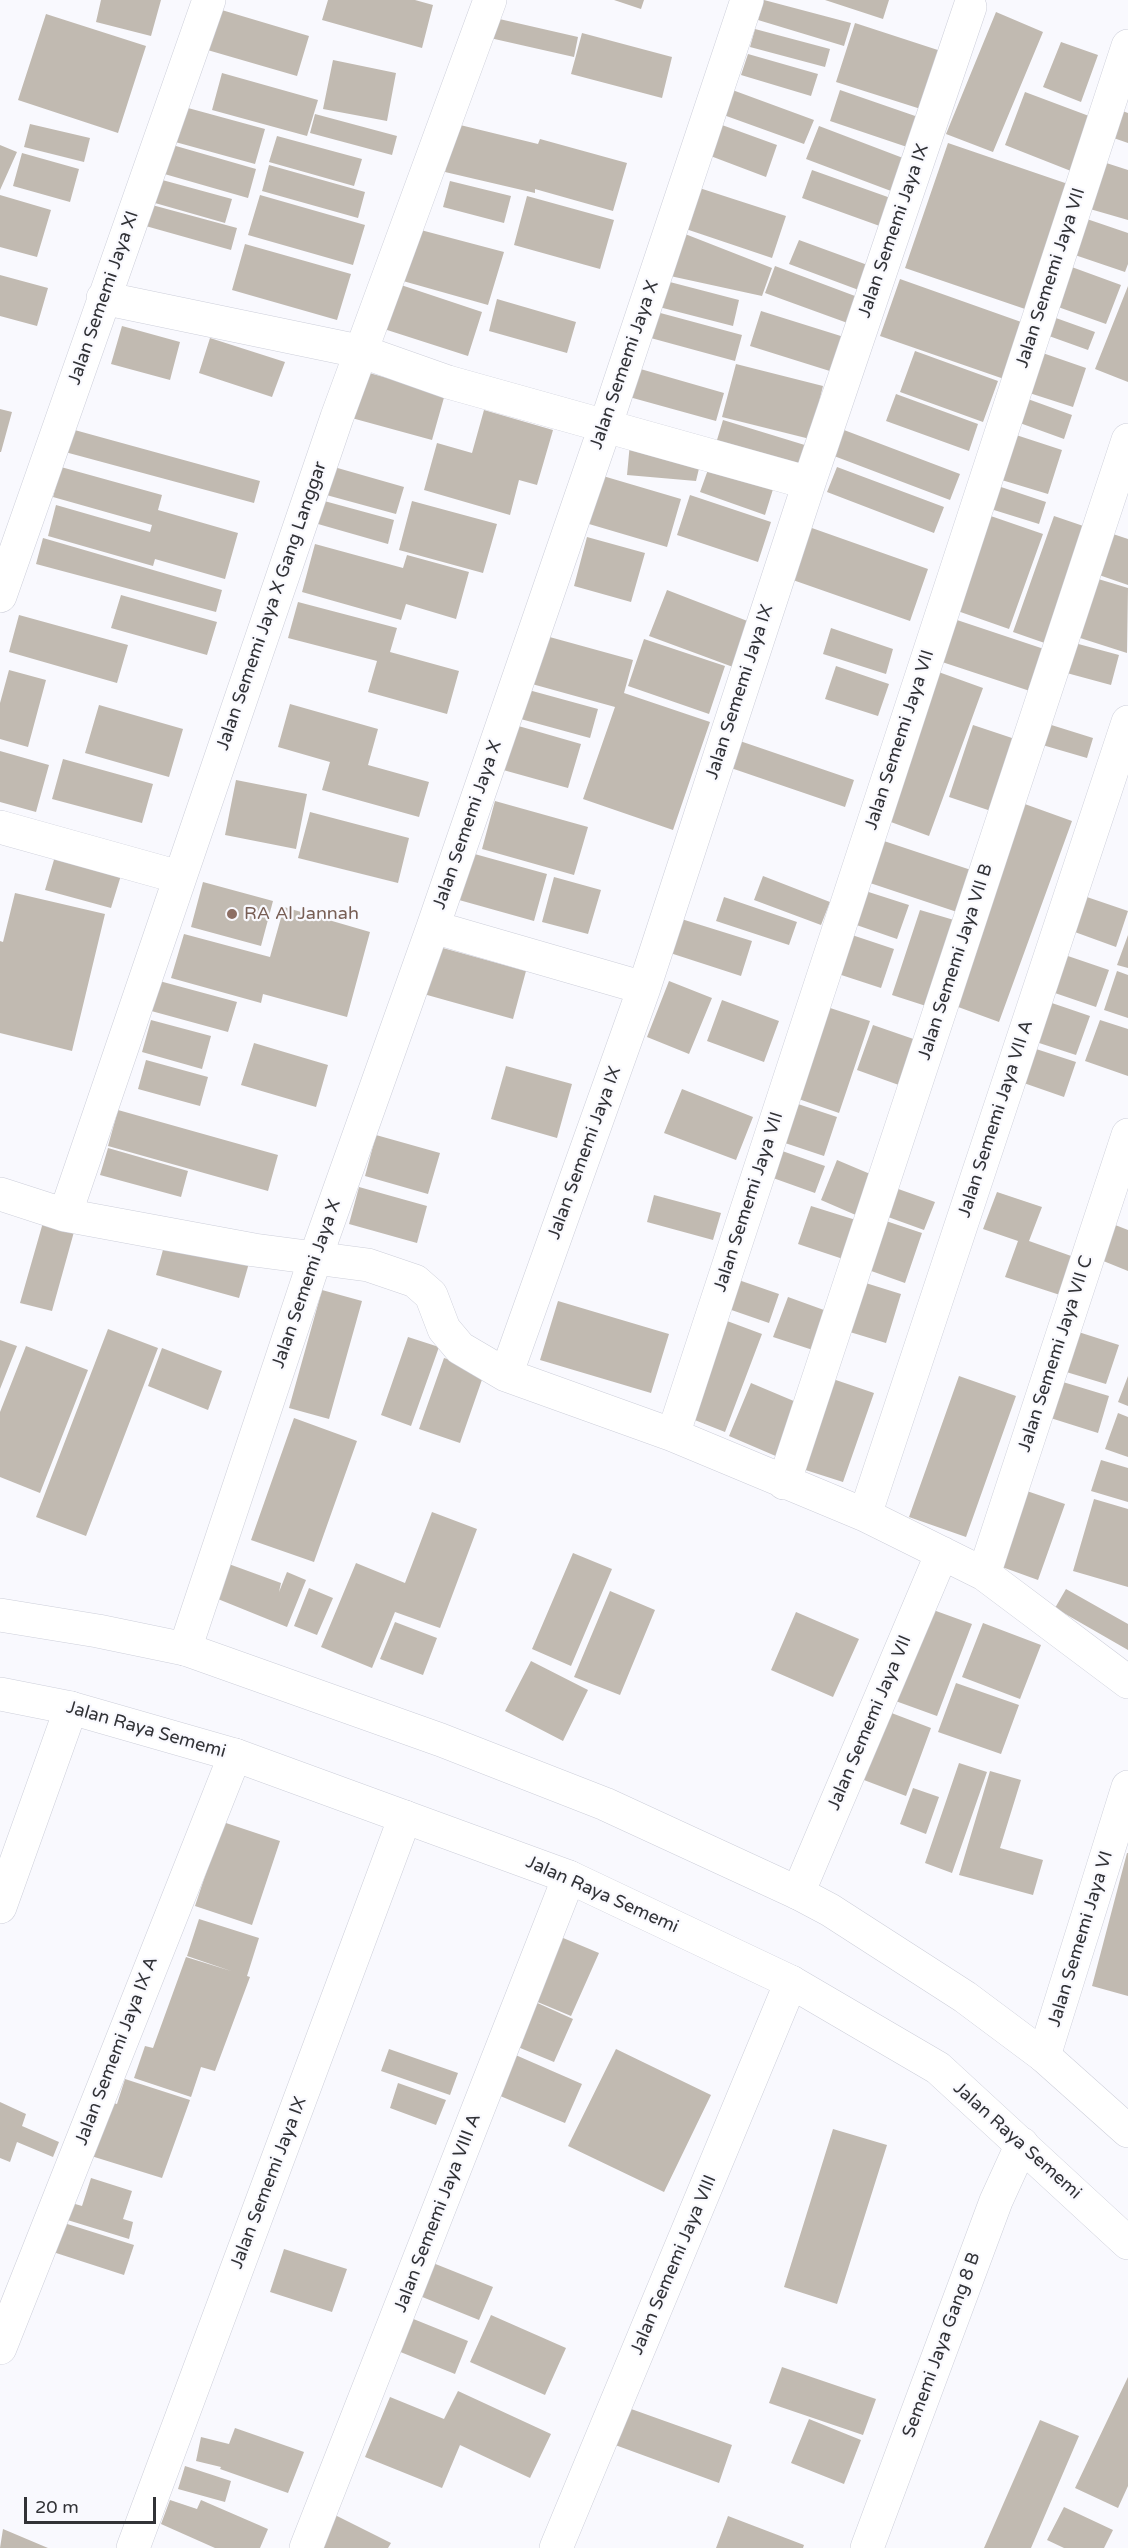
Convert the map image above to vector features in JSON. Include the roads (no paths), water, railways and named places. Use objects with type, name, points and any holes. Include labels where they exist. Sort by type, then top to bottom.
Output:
[{"type":"street","name":"Jalan Sememi Jaya XI","points":[[0,596],[209,0]]},
{"type":"street","name":"Jalan Sememi Jaya X Gang Langgar","points":[[64,1215],[337,417],[363,352],[490,0]]},
{"type":"street","name":"Jalan Sememi Jaya X","points":[[185,1649],[315,1259],[433,927],[606,424],[747,0]]},
{"type":"street","name":"Jalan Sememi Jaya IX","points":[[506,1376],[644,988],[809,483],[970,8]]},
{"type":"street","name":"Jalan Sememi Jaya VII","points":[[673,1435],[1128,46]]},
{"type":"street","points":[[103,298],[363,352],[448,382],[606,424],[809,483]]},
{"type":"street","name":"Jalan Sememi Jaya VII B","points":[[784,1483],[1128,440]]},
{"type":"street","name":"Jalan Sememi Jaya VII A","points":[[865,1515],[1128,722]]},
{"type":"street","points":[[0,827],[179,877]]},
{"type":"street","points":[[433,927],[644,988]]},
{"type":"street","name":"Jalan Sememi Jaya VII C","points":[[984,1574],[1128,1135]]},
{"type":"street","points":[[0,1194],[64,1215],[254,1250],[368,1265],[415,1281],[431,1295],[444,1329],[460,1348],[506,1376],[673,1435],[865,1515],[984,1574],[1128,1682]]},
{"type":"street","name":"Jalan Sememi Jaya VII","points":[[798,1893],[942,1553]]},
{"type":"street","points":[[0,1615],[98,1631],[185,1649],[441,1740],[605,1804],[798,1893],[830,1911],[964,1997],[1044,2056],[1128,2131]]},
{"type":"street","name":"Jalan Raya Sememi","points":[[0,1694],[71,1708],[235,1755],[569,1877],[791,1982],[938,2068],[1128,2242]]},
{"type":"street","points":[[0,1907],[71,1708]]},
{"type":"street","name":"Jalan Sememi Jaya IX A","points":[[0,2348],[235,1755]]},
{"type":"street","name":"Jalan Sememi Jaya VI","points":[[1044,2056],[1128,1787]]},
{"type":"street","name":"Jalan Sememi Jaya IX","points":[[133,2548],[405,1817]]},
{"type":"street","name":"Jalan Sememi Jaya VIII A","points":[[306,2548],[569,1877]]},
{"type":"street","name":"Jalan Sememi Jaya VIII","points":[[556,2548],[791,1982]]},
{"type":"street","name":"Sememi Jaya Gang 8 B","points":[[867,2548],[996,2201],[1022,2144]]},
{"type":"place","name":"RA Al Jannah","points":[[232,914]]}]
